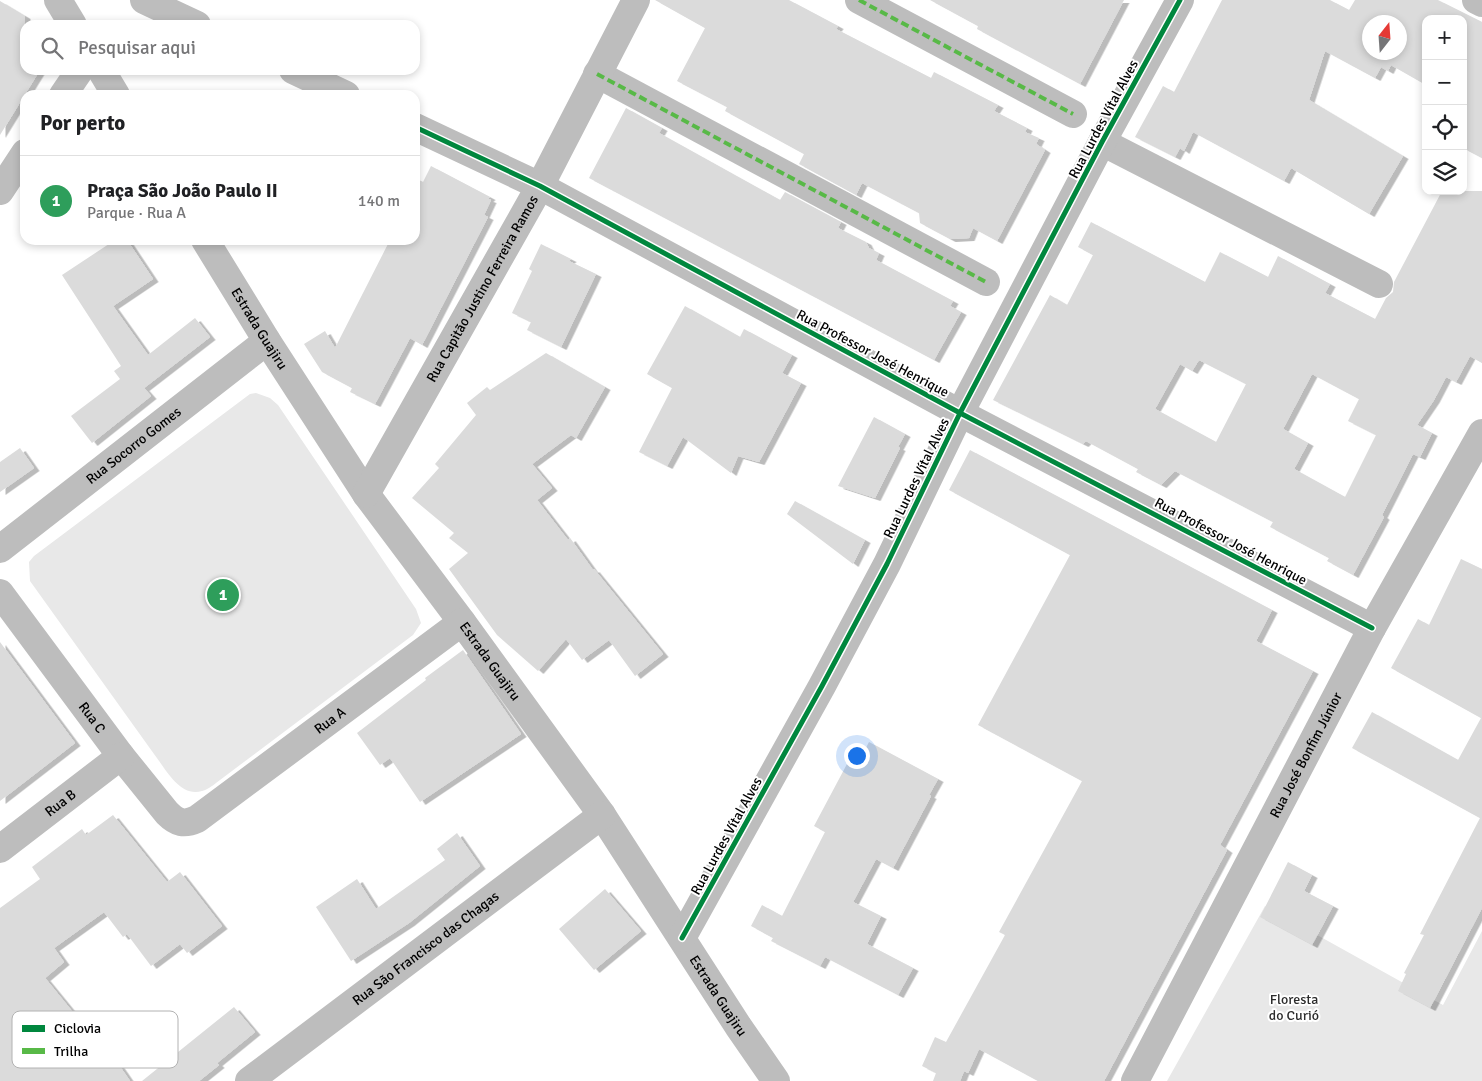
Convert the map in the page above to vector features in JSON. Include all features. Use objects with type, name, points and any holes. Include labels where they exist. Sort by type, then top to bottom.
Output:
[{"type":"street","points":[[58,0],[70,20]]},
{"type":"street","points":[[144,0],[186,20]]},
{"type":"street","name":"Rua Capitão Justino Ferreira Ramos","points":[[366,494],[540,186],[636,0]]},
{"type":"street","points":[[859,0],[1072,114]]},
{"type":"street","name":"Rua Lurdes Vítal Alves","points":[[682,938],[887,564],[960,413],[1102,142],[1180,0]]},
{"type":"street","points":[[1476,0],[1482,3]]},
{"type":"street","points":[[597,74],[986,282]]},
{"type":"street","points":[[67,90],[77,75]]},
{"type":"street","points":[[104,75],[113,90]]},
{"type":"street","points":[[304,75],[335,90]]},
{"type":"street","name":"Rua Professor José Henrique","points":[[420,130],[540,186],[960,413],[1372,628]]},
{"type":"street","points":[[1102,142],[1379,284]]},
{"type":"street","points":[[0,191],[20,161]]},
{"type":"street","name":"Estrada Guajiru","points":[[208,245],[267,341],[366,494],[462,622],[602,815],[776,1081]]},
{"type":"street","name":"Rua Socorro Gomes","points":[[0,549],[267,341]]},
{"type":"street","name":"Rua José Bonfim Júnior","points":[[1135,1081],[1372,628],[1482,433]]},
{"type":"street","name":"Rua C","points":[[0,593],[120,756],[175,820],[182,823],[197,819]]},
{"type":"street","name":"Rua A","points":[[197,819],[462,622]]},
{"type":"street","name":"Rua B","points":[[0,849],[120,756]]},
{"type":"street","name":"Rua São Francisco das Chagas","points":[[248,1081],[602,815]]},
{"type":"green space","points":[[256,393],[270,398],[278,405],[416,609],[421,623],[413,635],[209,788],[194,792],[180,786],[163,767],[30,581],[29,562],[34,556],[250,394]]},
{"type":"green space","name":"Floresta do Curió","points":[[1265,906],[1443,1005],[1482,931],[1482,1081],[1167,1081]]},
{"type":"building","points":[[655,0],[789,0],[838,26],[836,29],[931,78],[934,72],[998,105],[994,111],[1027,128],[1025,132],[1039,138],[1036,144],[1045,150],[997,241],[973,228],[969,238],[950,239],[920,223],[919,213],[862,183],[856,195],[799,164],[804,154],[725,111],[727,107],[677,81],[705,28]]},
{"type":"building","points":[[930,0],[1124,0],[1080,84],[977,29],[978,26]]},
{"type":"building","points":[[1222,0],[1330,0],[1349,10],[1355,0],[1438,0],[1482,22],[1482,158],[1467,150],[1467,15],[1422,15],[1422,83],[1391,65],[1388,71],[1381,67],[1375,78],[1325,51],[1309,100],[1403,156],[1369,214],[1291,168],[1284,181],[1193,132],[1184,151],[1180,148],[1175,157],[1135,137],[1163,86],[1174,92]]},
{"type":"building","points":[[0,1],[25,16],[25,20],[20,20],[20,75],[37,75],[28,90],[20,90],[20,102],[0,135]]},
{"type":"building","points":[[626,108],[662,128],[659,133],[780,200],[785,192],[841,222],[838,228],[866,242],[869,248],[879,253],[876,260],[953,301],[950,306],[961,312],[934,360],[589,178]]},
{"type":"building","points":[[431,166],[490,197],[488,199],[491,200],[484,215],[488,217],[422,345],[410,338],[375,404],[350,392],[352,388],[322,372],[304,344],[325,331],[335,348],[387,245],[420,245],[420,180],[423,182]]},
{"type":"building","points":[[1467,191],[1482,191],[1482,363],[1470,356],[1456,382],[1446,377],[1434,400],[1417,425],[1432,433],[1420,457],[1413,454],[1382,515],[1384,517],[1353,575],[1327,561],[1329,558],[1270,527],[1273,522],[1175,471],[1161,485],[1136,472],[1138,469],[1086,441],[1083,444],[993,400],[1050,295],[1067,305],[1093,255],[1078,247],[1091,222],[1205,282],[1220,252],[1268,277],[1278,256],[1330,284],[1325,293],[1375,319],[1386,298],[1393,292],[1394,282],[1440,195],[1467,195]],"holes":[[[1199,360],[1246,384],[1216,442],[1155,409],[1180,364],[1192,371]],[[1312,374],[1359,399],[1348,421],[1376,435],[1345,497],[1294,469],[1308,443],[1283,429]]]},
{"type":"building","points":[[541,244],[571,259],[569,261],[596,274],[561,347],[527,330],[531,322],[512,313],[532,271],[529,269]]},
{"type":"building","points":[[107,245],[130,245],[153,279],[113,306],[148,355],[195,318],[210,337],[144,388],[151,396],[92,443],[71,416],[120,379],[114,371],[121,366],[62,275]]},
{"type":"building","points":[[685,306],[740,337],[744,329],[792,355],[782,373],[801,383],[759,462],[738,456],[731,473],[683,437],[667,466],[639,452],[672,388],[647,374]]},
{"type":"building","points":[[546,353],[605,387],[576,438],[571,435],[532,464],[552,488],[537,500],[663,654],[635,676],[609,640],[582,660],[566,639],[538,671],[497,635],[449,569],[468,553],[449,538],[454,533],[412,498],[439,468],[435,464],[476,415],[467,403],[487,387],[490,390]]},
{"type":"building","points":[[874,417],[905,434],[875,498],[838,486]]},
{"type":"building","points":[[20,448],[34,468],[0,492],[0,462]]},
{"type":"building","points":[[970,450],[1272,610],[1256,641],[1313,671],[1220,845],[1227,850],[1104,1081],[1038,1081],[979,1049],[968,1073],[964,1071],[960,1081],[933,1081],[936,1073],[922,1066],[935,1037],[946,1042],[1005,935],[999,932],[1082,781],[978,725],[1070,555],[949,490]]},
{"type":"building","points":[[795,501],[865,540],[853,564],[787,514]]},
{"type":"building","points":[[1461,559],[1482,569],[1482,908],[1430,1008],[1398,991],[1406,974],[1404,973],[1424,935],[1420,934],[1480,818],[1352,748],[1372,712],[1458,760],[1481,718],[1391,668],[1418,619],[1429,625]]},
{"type":"building","points":[[0,642],[75,743],[0,801]]},
{"type":"building","points":[[463,650],[521,734],[420,802],[390,758],[380,765],[357,733]]},
{"type":"building","points":[[869,742],[938,779],[893,868],[876,859],[853,902],[881,916],[867,944],[913,968],[898,995],[825,957],[820,966],[771,941],[773,938],[751,926],[762,905],[782,916],[825,832],[814,826],[847,764],[855,769]]},
{"type":"building","points":[[113,815],[167,882],[180,872],[222,926],[187,953],[180,944],[151,966],[127,934],[123,937],[104,912],[54,948],[64,962],[45,978],[72,1011],[12,1011],[12,1068],[121,1068],[130,1081],[0,1081],[0,908],[40,879],[32,867],[82,829],[86,835]]},
{"type":"building","points":[[457,833],[480,866],[409,923],[351,961],[316,907],[357,879],[376,909],[445,860],[437,849]]},
{"type":"building","points":[[1288,862],[1312,875],[1304,891],[1333,906],[1312,945],[1260,917]]},
{"type":"building","points":[[605,889],[641,931],[594,970],[559,929]]},
{"type":"building","points":[[234,1007],[255,1032],[217,1063],[219,1065],[199,1081],[142,1081],[158,1068],[178,1068],[178,1052]]},
{"type":"marked path","points":[[859,0],[1073,114]]},
{"type":"marked path","points":[[597,74],[986,282]]},
{"type":"cycle path","points":[[682,938],[822,686],[887,564],[960,413],[1102,142],[1180,0]]},
{"type":"cycle path","points":[[420,129],[540,186],[960,413],[1372,628]]},
{"type":"place","name":"Praça São João Paulo II","points":[[223,595]]}]
